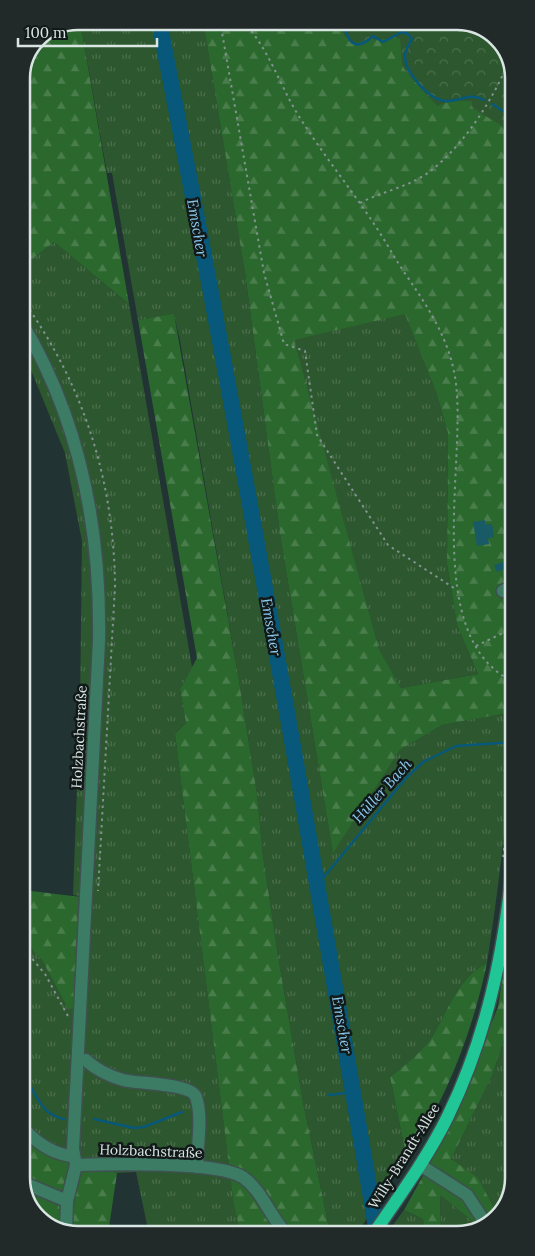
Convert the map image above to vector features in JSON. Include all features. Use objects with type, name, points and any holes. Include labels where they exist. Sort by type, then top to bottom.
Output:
[{"type":"main road","name":"Willy-Brandt-Allee","points":[[378,1226],[420,1165],[448,1118],[470,1067],[485,1024],[502,950],[505,906]]},
{"type":"lane","name":"Holzbachstraße","points":[[30,338],[51,378],[75,441],[92,514],[99,573],[100,641],[79,1026],[75,1160],[67,1201],[66,1224]]},
{"type":"lane","points":[[86,1060],[120,1079],[142,1084],[177,1086],[191,1091],[196,1096],[199,1118],[197,1167]]},
{"type":"lane","points":[[30,1134],[46,1147],[75,1160]]},
{"type":"lane","name":"Holzbachstraße","points":[[75,1160],[206,1167],[243,1177],[258,1193],[281,1226]]},
{"type":"lane","points":[[420,1165],[467,1195],[483,1219]]},
{"type":"lane","points":[[30,1186],[67,1201]]},
{"type":"path","points":[[222,30],[264,272],[284,344],[305,351],[317,435],[388,545],[457,590]]},
{"type":"path","points":[[250,30],[270,56],[299,116],[426,303],[443,336],[456,382],[458,413],[453,509],[457,590],[476,646],[483,660],[505,677]]},
{"type":"path","points":[[360,204],[374,195],[410,182],[433,170],[467,132],[483,110],[505,70]]},
{"type":"path","points":[[476,646],[505,632]]},
{"type":"path","points":[[30,956],[45,974],[73,1026],[79,1026]]},
{"type":"green space","points":[[82,30],[204,30],[245,273],[280,534],[333,852],[400,750],[442,725],[505,713],[505,825],[487,963],[469,976],[462,985],[425,1046],[390,1077],[407,1160],[362,1226],[329,1226],[303,1102],[278,956],[263,856],[257,794],[180,340],[174,315],[138,320],[112,173],[107,173]]},
{"type":"green space","points":[[82,30],[129,304],[54,242],[30,261],[30,74],[35,56],[46,42],[62,33]]},
{"type":"green space","points":[[204,30],[461,30],[476,34],[491,44],[499,54],[505,71],[505,713],[442,725],[400,750],[333,853],[280,534],[245,273]],"holes":[[[405,314],[436,392],[448,433],[447,564],[457,625],[478,674],[401,688],[379,649],[294,340]]]},
{"type":"green space","points":[[342,30],[461,30],[481,36],[499,54],[505,71],[505,129],[471,107],[472,101],[451,101],[437,106],[406,72],[402,64],[400,38],[369,40],[352,44],[345,37]]},
{"type":"green space","points":[[54,242],[129,304],[192,667],[180,689],[186,723],[175,734],[229,1165],[241,1226],[147,1226],[136,1172],[117,1173],[57,1158],[30,1138],[30,947],[42,960],[67,1007],[89,898],[73,895],[80,707],[82,541],[65,453],[30,368],[30,261]]},
{"type":"green space","points":[[405,313],[436,392],[448,433],[447,564],[457,625],[478,674],[401,688],[379,649],[293,339]]},
{"type":"green space","points":[[174,314],[239,681],[257,794],[263,856],[278,956],[303,1102],[329,1226],[239,1226],[233,1198],[175,734],[186,723],[180,689],[197,658],[138,320]]},
{"type":"green space","points":[[30,891],[89,898],[82,1012],[67,1007],[42,960],[30,947]]},
{"type":"green space","points":[[505,960],[505,1037],[492,1076],[451,1159],[478,1178],[494,1208],[484,1218],[473,1223],[440,1195],[441,1226],[424,1226],[423,1219],[404,1210],[445,1136],[498,1007]]},
{"type":"green space","points":[[487,963],[474,1015],[456,1065],[434,1113],[407,1160],[390,1077],[425,1046],[462,985],[469,976]]},
{"type":"green space","points":[[505,1037],[505,1185],[499,1202],[493,1210],[451,1159],[492,1076]]},
{"type":"green space","points":[[30,1138],[57,1158],[117,1173],[109,1226],[74,1226],[56,1221],[44,1212],[36,1202],[30,1185]]},
{"type":"green space","points":[[440,1195],[473,1223],[464,1226],[441,1226]]},
{"type":"green space","points":[[404,1210],[423,1219],[424,1226],[392,1226]]},
{"type":"building","points":[[485,520],[485,525],[492,524],[494,537],[488,538],[489,544],[477,546],[473,522]]},
{"type":"building","points":[[503,562],[505,569],[497,572],[494,565]]},
{"type":"waterway","name":"Emscher","points":[[161,30],[217,323],[272,626],[376,1226]]},
{"type":"waterway","points":[[345,30],[349,39],[356,44],[361,44],[373,36],[383,42],[402,32],[408,34],[412,39],[407,47],[406,63],[414,78],[426,91],[440,100],[452,101],[470,97],[484,100]]},
{"type":"waterway","points":[[492,104],[505,112]]},
{"type":"waterway","name":"Hüller Bach","points":[[318,884],[405,779],[423,762],[456,746],[505,743]]},
{"type":"waterway","points":[[30,1085],[49,1113],[64,1119]]},
{"type":"waterway","points":[[329,1095],[353,1092]]},
{"type":"waterway","points":[[94,1119],[134,1128],[144,1127],[182,1112]]}]
